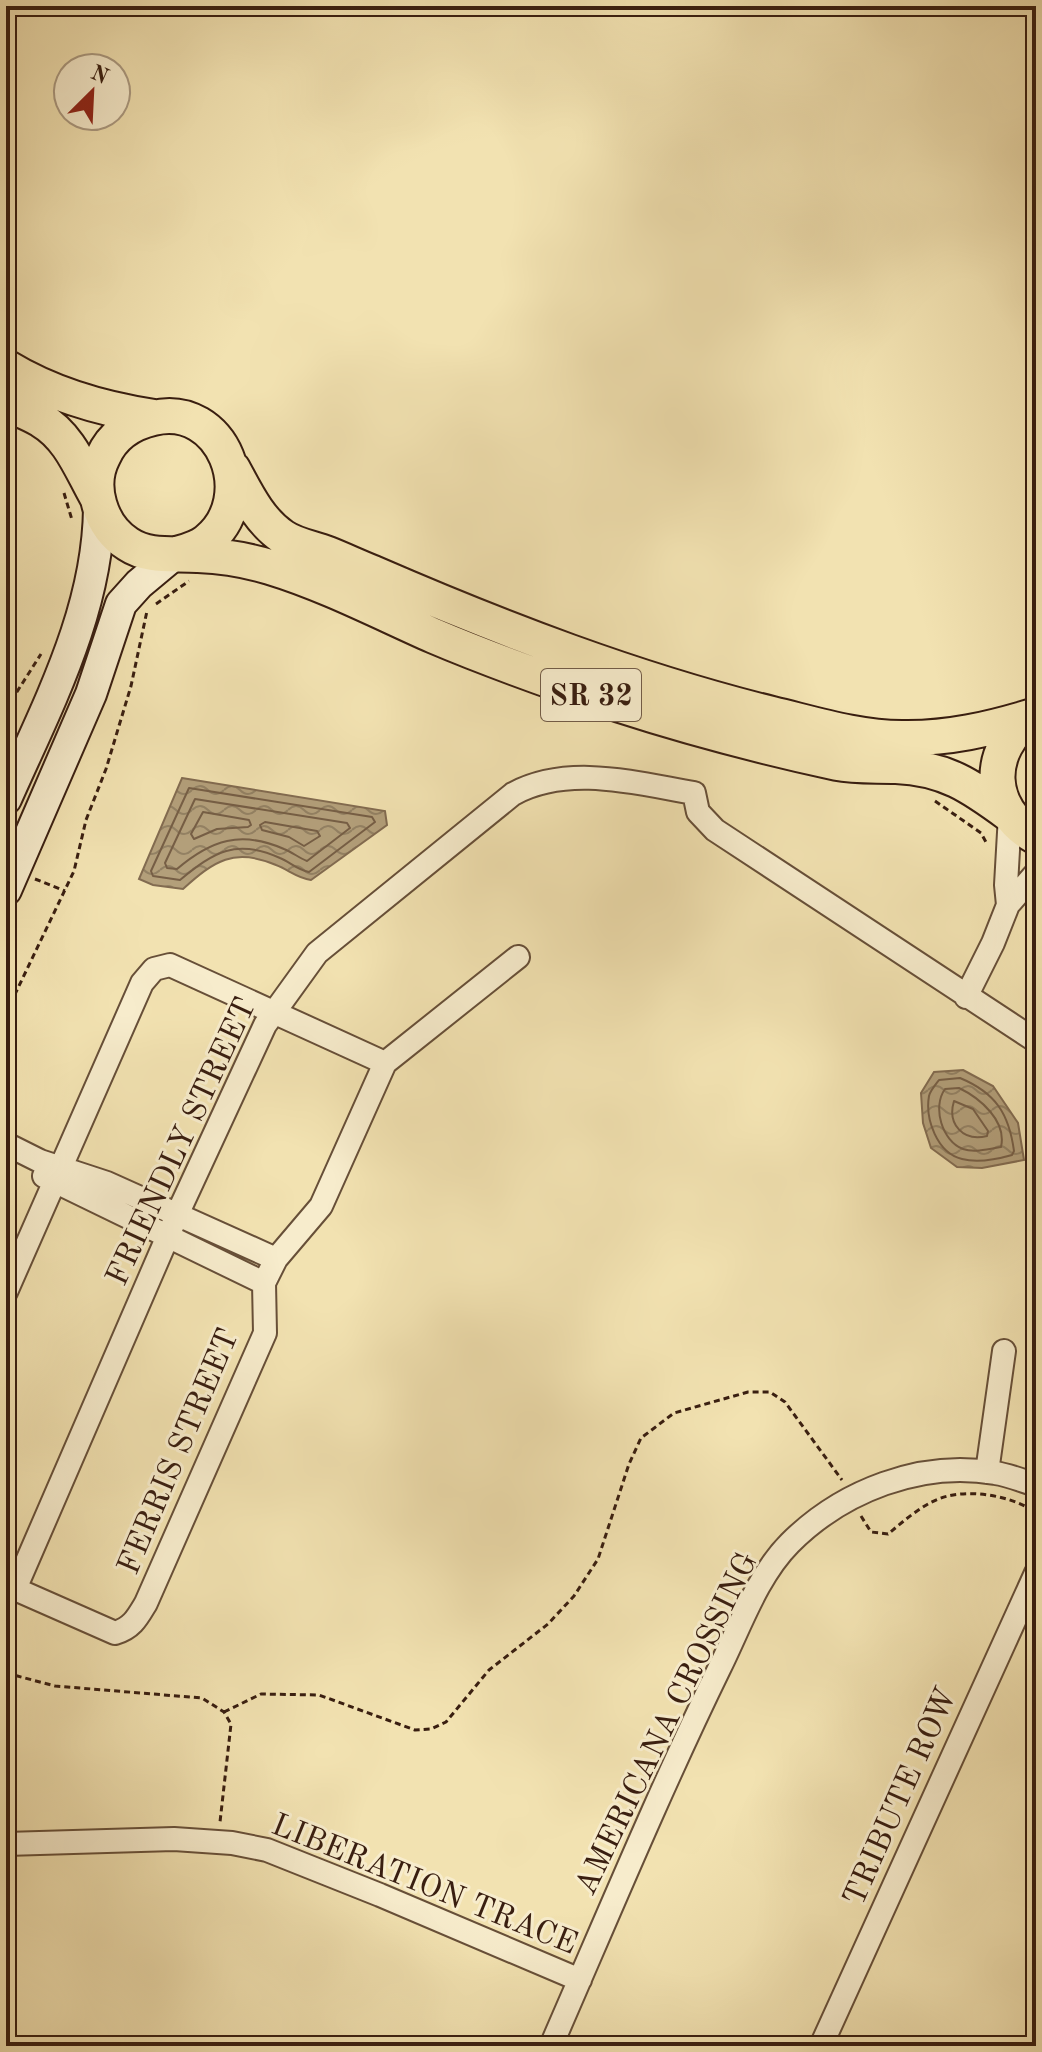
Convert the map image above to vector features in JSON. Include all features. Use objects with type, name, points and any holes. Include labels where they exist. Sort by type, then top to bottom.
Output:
[{"type":"main road","name":"SR 32","points":[[6,367],[52,392],[115,411],[176,417],[201,426],[214,436],[265,520],[281,536],[450,607],[633,674],[743,707],[825,727],[901,739],[946,736],[992,728],[1034,715]]},
{"type":"main road","name":"SR 32","points":[[6,403],[41,420],[70,448],[98,499],[108,525],[128,544],[155,554],[246,560],[290,573],[530,673],[623,705],[784,752],[846,765],[900,766],[946,773],[966,783],[1009,815]]},
{"type":"main road","points":[[6,799],[82,618],[97,544],[96,483],[100,460],[110,444],[129,426],[154,417]]},
{"type":"main road","points":[[19,883],[91,694],[121,604],[139,584],[176,554],[206,542],[224,523],[233,502],[230,463]]},
{"type":"main road","points":[[1034,715],[1009,737],[997,767],[997,784],[1009,815],[1036,837]]},
{"type":"street","name":"FRIENDLY STREET","points":[[10,1587],[177,1215],[258,1038],[273,1012],[317,953],[513,794],[549,780],[576,777],[694,793],[698,812],[715,830],[966,997]]},
{"type":"street","points":[[1008,905],[1009,815]]},
{"type":"street","points":[[1036,873],[1008,905],[966,997],[1036,1041]]},
{"type":"street","name":"FERRIS STREET","points":[[10,1587],[115,1633],[126,1630],[146,1603],[265,1333],[264,1283],[276,1259],[321,1206],[385,1063],[518,957]]},
{"type":"street","points":[[6,1292],[142,983],[154,969],[170,965],[385,1063]]},
{"type":"street","points":[[6,1144],[168,1238],[264,1283]]},
{"type":"street","points":[[6,1160],[57,1175],[107,1183],[276,1259]]},
{"type":"street","points":[[987,1472],[1004,1351]]},
{"type":"street","name":"AMERICANA CROSSING","points":[[551,2046],[690,1728],[768,1570],[788,1545],[810,1524],[840,1503],[877,1486],[917,1474],[987,1472],[1036,1485]]},
{"type":"street","name":"TRIBUTE ROW","points":[[821,2046],[1036,1573]]},
{"type":"street","name":"LIBERATION TRACE","points":[[6,1844],[174,1839],[267,1850],[580,1980]]},
{"type":"path","points":[[63,492],[70,509],[72,531]]},
{"type":"path","points":[[6,1013],[74,871],[86,820],[117,736],[147,612],[187,581],[201,579]]},
{"type":"path","points":[[6,709],[44,650]]},
{"type":"path","points":[[19,883],[65,891]]},
{"type":"path","points":[[224,1712],[261,1694],[319,1695],[415,1730],[431,1729],[446,1722],[489,1670],[548,1624],[574,1596],[598,1559],[629,1464],[641,1438],[674,1413],[748,1392],[770,1392],[785,1402],[842,1480]]},
{"type":"path","points":[[859,1513],[871,1532],[888,1534],[914,1514],[947,1496],[984,1495],[1030,1509],[1036,1528]]},
{"type":"path","points":[[6,1673],[55,1686],[202,1698],[224,1712],[231,1724],[217,1842]]},
{"type":"water","points":[[182,778],[385,811],[387,825],[311,880],[261,860],[236,857],[215,864],[183,889],[153,885],[139,879]]},
{"type":"water","points":[[963,1070],[993,1086],[1018,1123],[1024,1160],[982,1168],[957,1167],[931,1148],[923,1123],[921,1093],[934,1072]]}]
